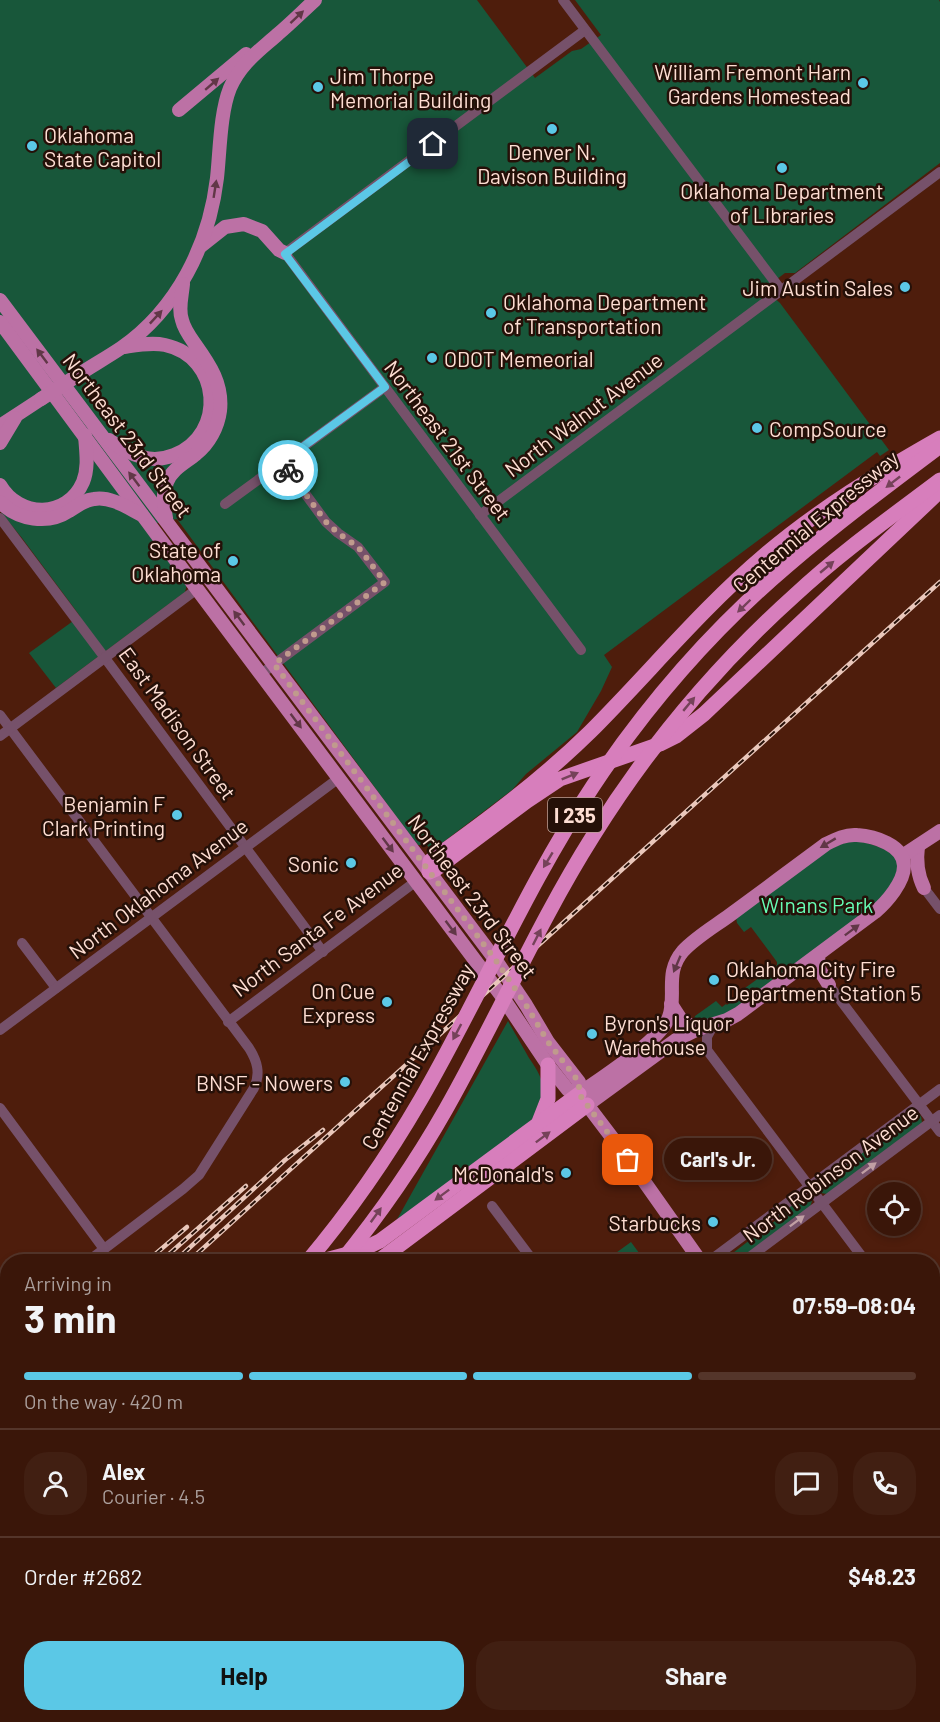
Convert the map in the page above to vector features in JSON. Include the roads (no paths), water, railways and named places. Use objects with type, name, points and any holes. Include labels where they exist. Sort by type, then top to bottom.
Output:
[{"type":"highway","points":[[940,438],[825,509],[767,552],[714,602],[580,741],[533,783],[430,861],[429,872],[560,780],[660,744],[676,736],[704,714],[940,491]]},
{"type":"highway","name":"Centennial Expressway","points":[[314,1254],[362,1192],[421,1099],[540,873],[620,748],[675,679],[744,605],[825,534],[940,447]]},
{"type":"highway","name":"Centennial Expressway","points":[[347,1254],[415,1160],[445,1110],[575,865],[619,795],[665,733],[738,650],[796,593],[847,550],[940,480]]},
{"type":"highway","points":[[539,1122],[548,1099],[548,1065]]},
{"type":"highway","points":[[347,1254],[380,1241],[539,1122],[583,1100]]},
{"type":"highway","points":[[387,1254],[583,1100]]},
{"type":"main road","points":[[0,426],[122,348],[144,329],[172,298],[201,246],[212,210],[226,103],[231,87],[246,61],[315,0]]},
{"type":"main road","points":[[179,110],[243,56],[278,34]]},
{"type":"main road","points":[[201,246],[225,227],[244,224],[262,231],[285,254]]},
{"type":"main road","points":[[166,520],[164,494],[168,481],[177,468],[205,445],[214,429],[220,410],[218,383],[213,371],[182,322],[184,280]]},
{"type":"main road","name":"Northeast 23rd Street","points":[[0,300],[274,664],[526,1005],[548,1042],[579,1082],[583,1100]]},
{"type":"main road","name":"Northeast 23rd Street","points":[[0,321],[501,995],[548,1065],[568,1090],[583,1100]]},
{"type":"main road","points":[[103,437],[143,458],[169,457],[181,452],[197,440],[204,430],[211,409],[207,379],[197,364],[183,352],[156,344],[122,348]]},
{"type":"main road","points":[[0,443],[16,416]]},
{"type":"main road","points":[[0,485],[10,498],[28,508],[47,509],[65,503],[79,490],[84,480],[87,463],[85,435]]},
{"type":"main road","points":[[0,502],[20,515],[42,519],[60,515],[95,498],[122,505],[144,516]]},
{"type":"main road","points":[[902,856],[940,831]]},
{"type":"main road","points":[[856,834],[884,841],[902,856],[903,875],[886,903],[738,1014],[676,1040],[583,1100],[664,1027],[669,1016],[671,979],[674,968],[681,954],[690,944],[837,838],[856,834]]},
{"type":"main road","points":[[918,846],[916,858],[924,888]]},
{"type":"main road","name":"North Santa Fe Avenue","points":[[415,882],[429,872]]},
{"type":"main road","points":[[818,955],[819,969],[829,985]]},
{"type":"main road","points":[[671,1004],[682,1021],[698,1029]]},
{"type":"main road","points":[[583,1100],[695,1254]]},
{"type":"street","points":[[563,0],[781,290]]},
{"type":"street","points":[[285,254],[585,30]]},
{"type":"street","name":"North Walnut Avenue","points":[[480,515],[940,171]]},
{"type":"street","name":"Northeast 21st Street","points":[[285,254],[581,650]]},
{"type":"street","points":[[225,504],[385,387]]},
{"type":"street","points":[[261,674],[385,582],[358,547],[326,522],[282,462]]},
{"type":"street","name":"East Madison Street","points":[[0,518],[323,952]]},
{"type":"street","points":[[0,736],[197,589]]},
{"type":"street","points":[[0,715],[228,1022]]},
{"type":"street","name":"North Oklahoma Avenue","points":[[0,1030],[339,778]]},
{"type":"street","name":"North Santa Fe Avenue","points":[[97,1254],[199,1175],[254,1088],[258,1076],[256,1060],[228,1022],[415,882]]},
{"type":"street","points":[[924,888],[940,909]]},
{"type":"street","points":[[22,943],[56,988]]},
{"type":"street","points":[[829,985],[919,1104],[936,1119],[940,1132]]},
{"type":"street","points":[[714,1024],[707,1037],[707,1050],[860,1254]]},
{"type":"street","name":"North Robinson Avenue","points":[[719,1254],[940,1089]]},
{"type":"street","points":[[0,1108],[104,1248]]},
{"type":"street","name":"North Robinson Avenue","points":[[754,1254],[936,1119]]},
{"type":"street","points":[[492,1206],[528,1254]]},
{"type":"railway","points":[[197,1254],[940,582]]},
{"type":"railway","points":[[183,1254],[285,1160],[323,1130]]},
{"type":"railway","points":[[169,1254],[246,1186]]},
{"type":"railway","points":[[155,1254],[187,1227]]},
{"type":"place","name":"William Fremont Harn Gardens Homestead","points":[[863,83]]},
{"type":"place","name":"Jim Thorpe Memorial Building","points":[[318,87]]},
{"type":"place","name":"Denver N. Davison Building","points":[[552,129]]},
{"type":"place","name":"Oklahoma State Capitol","points":[[32,146]]},
{"type":"place","name":"Oklahoma Department of LIbraries","points":[[782,168]]},
{"type":"place","name":"Jim Austin Sales","points":[[905,287]]},
{"type":"place","name":"Oklahoma Department of Transportation","points":[[491,313]]},
{"type":"place","name":"ODOT Memeorial","points":[[432,358]]},
{"type":"place","name":"CompSource","points":[[757,428]]},
{"type":"place","name":"State of Oklahoma","points":[[233,561]]},
{"type":"place","name":"Benjamin F Clark Printing","points":[[177,815]]},
{"type":"place","name":"Sonic","points":[[351,863]]},
{"type":"place","name":"Oklahoma City Fire Department Station 5","points":[[714,980]]},
{"type":"place","name":"On Cue Express","points":[[387,1002]]},
{"type":"place","name":"Byron's Liquor Warehouse","points":[[592,1034]]},
{"type":"place","name":"BNSF - Nowers","points":[[345,1082]]},
{"type":"place","name":"Carl's Jr.","points":[[628,1160]]},
{"type":"place","name":"McDonald's","points":[[566,1173]]},
{"type":"place","name":"Starbucks","points":[[713,1222]]},
{"type":"park label","name":"Winans Park","points":[[817,904]]}]
